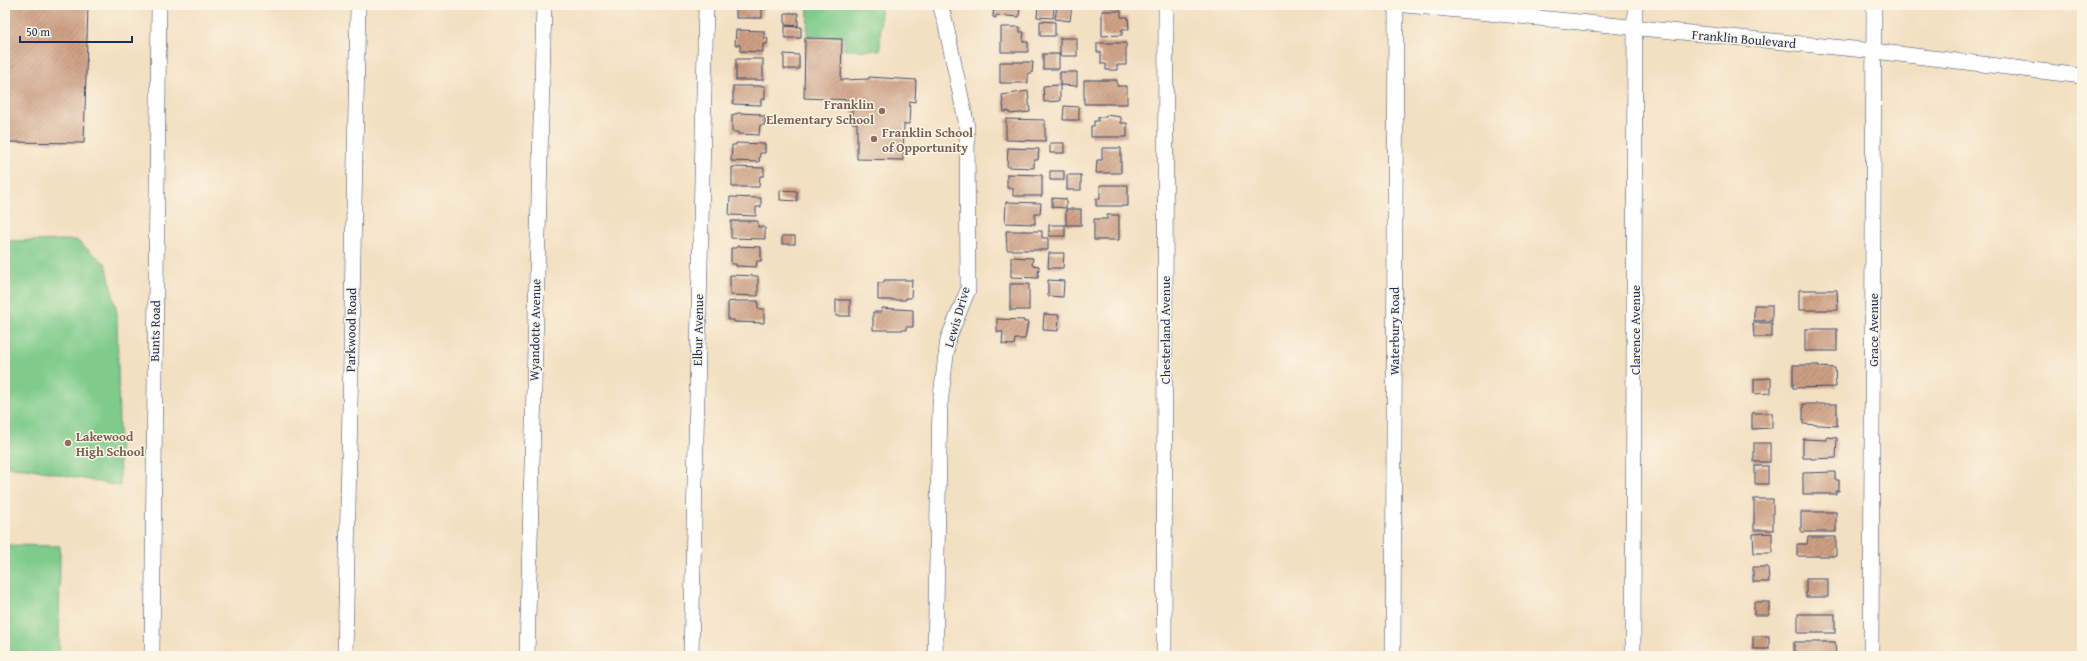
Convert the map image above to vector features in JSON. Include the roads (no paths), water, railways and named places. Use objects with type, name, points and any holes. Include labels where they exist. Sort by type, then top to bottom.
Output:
[{"type":"street","name":"Bunts Road","points":[[152,656],[159,5]]},
{"type":"street","name":"Parkwood Road","points":[[345,656],[358,5]]},
{"type":"street","name":"Wyandotte Avenue","points":[[527,656],[544,5]]},
{"type":"street","name":"Elbur Avenue","points":[[691,656],[706,5]]},
{"type":"street","name":"Lewis Drive","points":[[935,656],[940,404],[948,339],[968,290],[967,126],[946,21],[940,5]]},
{"type":"street","name":"Chesterland Avenue","points":[[1164,656],[1166,5]]},
{"type":"street","name":"Waterbury Road","points":[[1393,656],[1396,5]]},
{"type":"street","name":"Franklin Boulevard","points":[[1406,5],[1874,51],[2082,76]]},
{"type":"street","name":"Clarence Avenue","points":[[1633,656],[1635,5]]},
{"type":"street","name":"Grace Avenue","points":[[1871,656],[1874,5]]},
{"type":"place","name":"Franklin Elementary School","points":[[882,111]]},
{"type":"place","name":"Franklin School of Opportunity","points":[[874,139]]},
{"type":"place","name":"Lakewood High School","points":[[68,443]]}]
